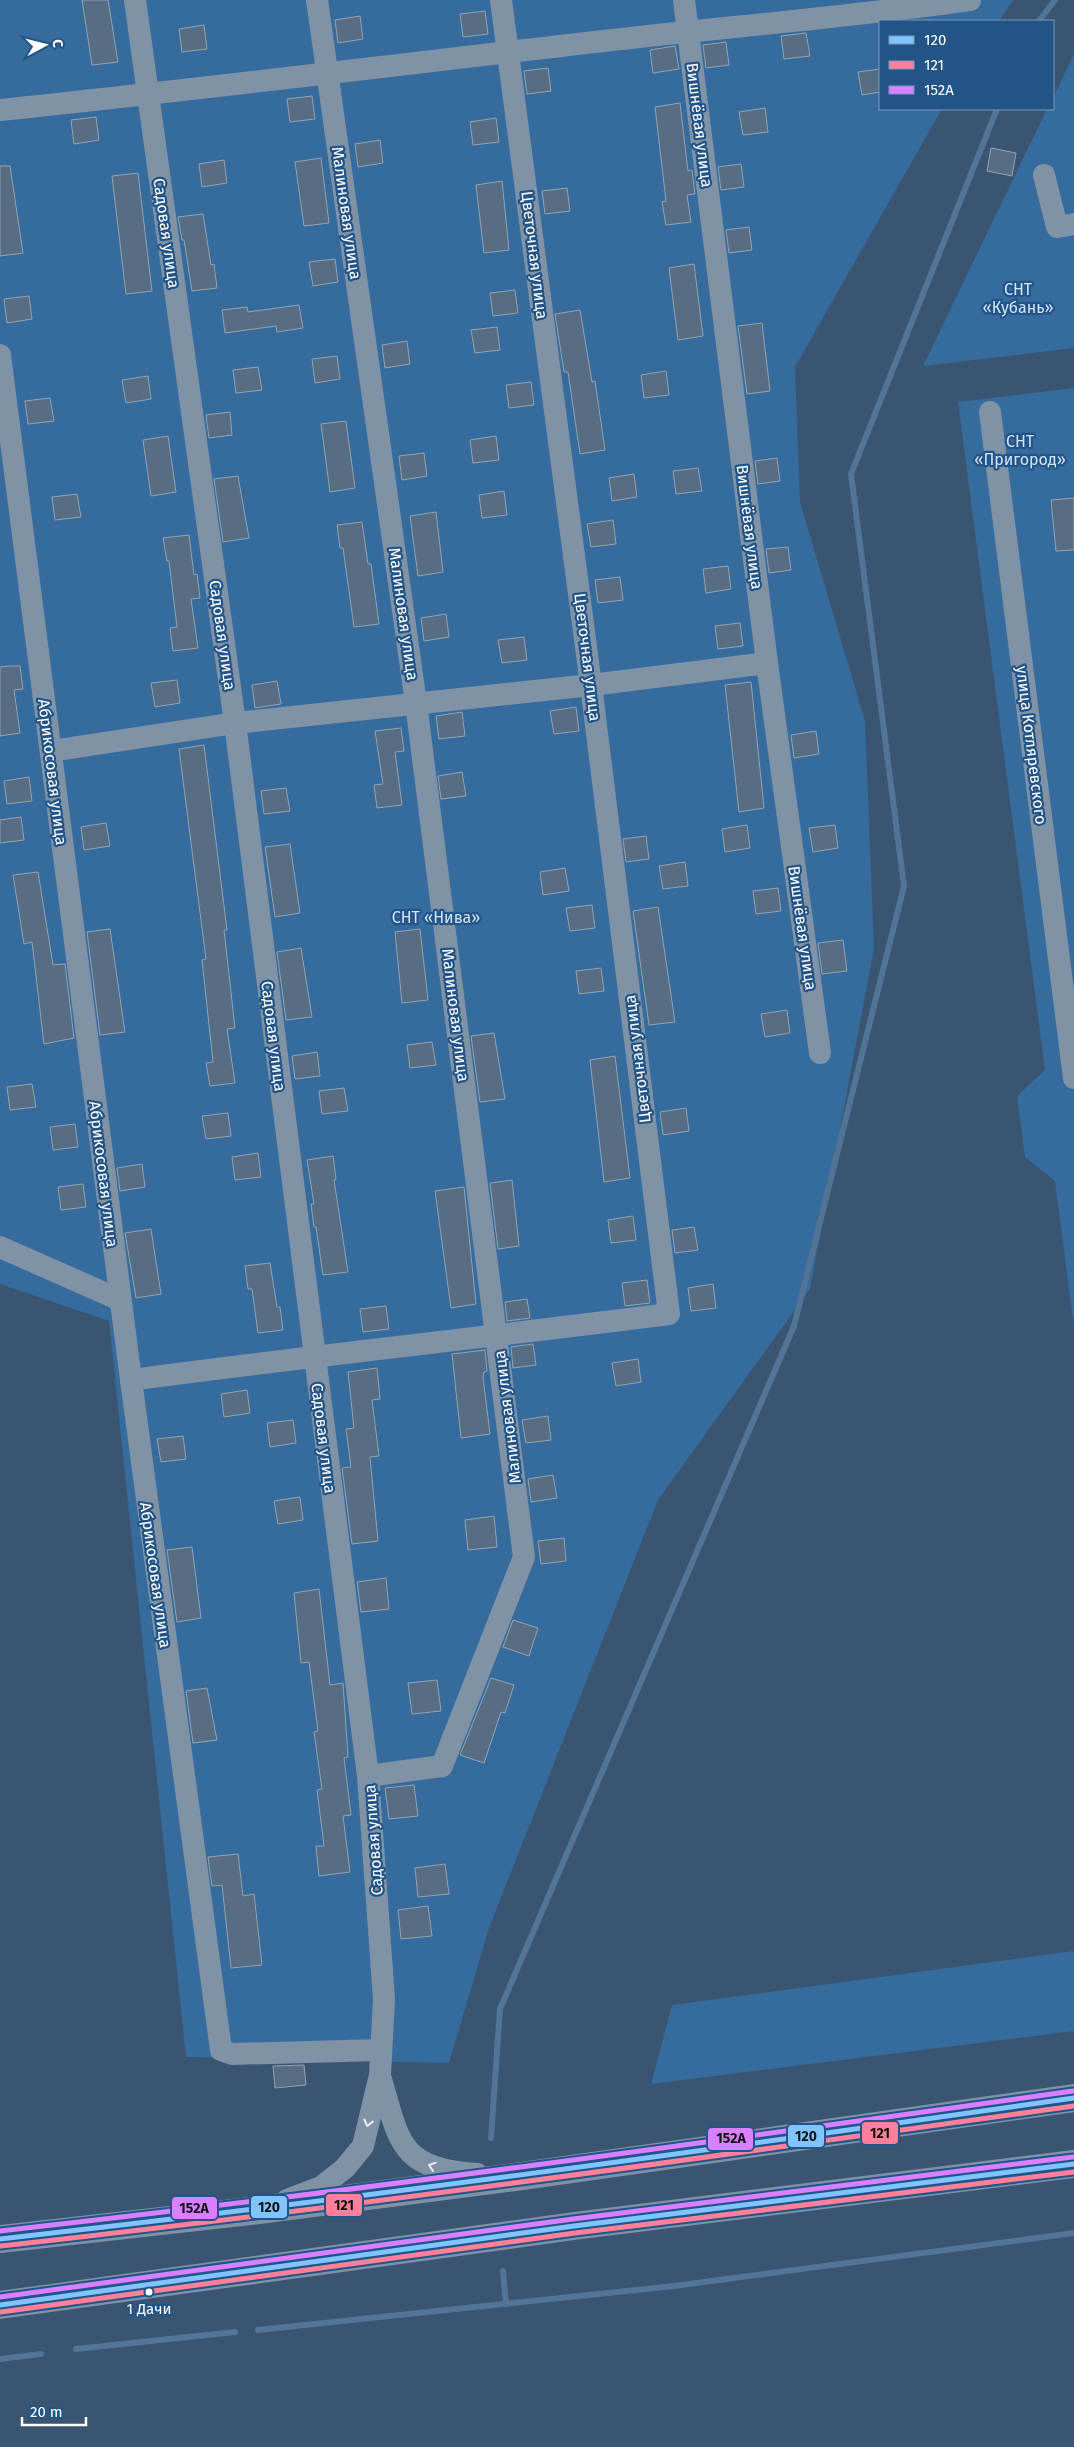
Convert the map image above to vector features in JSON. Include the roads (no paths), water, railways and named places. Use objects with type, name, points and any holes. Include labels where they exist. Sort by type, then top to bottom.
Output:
[{"type":"main road","points":[[0,2239],[259,2210],[515,2177],[1074,2098]]},
{"type":"main road","points":[[0,2305],[574,2226],[1074,2164]]},
{"type":"street","name":"Садовая улица","points":[[135,0],[235,723],[368,1776],[384,1999],[380,2075]]},
{"type":"street","name":"Малиновая улица","points":[[317,0],[416,703],[524,1557],[442,1766],[368,1776]]},
{"type":"street","name":"Цветочная улица","points":[[497,1336],[669,1314],[591,685],[501,0]]},
{"type":"street","name":"Вишнёвая улица","points":[[684,0],[767,663],[820,1053]]},
{"type":"street","points":[[0,110],[148,95],[688,31],[865,7],[970,0]]},
{"type":"street","points":[[1044,174],[1057,227],[1074,224]]},
{"type":"street","name":"Абрикосовая улица","points":[[0,355],[120,1300],[221,2050],[232,2054],[382,2050]]},
{"type":"street","name":"улица Котляревского","points":[[990,412],[1074,1078]]},
{"type":"street","points":[[51,750],[235,723],[591,685],[767,663]]},
{"type":"street","points":[[0,1246],[120,1300]]},
{"type":"street","points":[[131,1380],[314,1356],[497,1336]]},
{"type":"street","points":[[380,2075],[400,2142],[420,2162],[449,2172],[515,2177]]},
{"type":"street","points":[[259,2210],[321,2187],[345,2168],[362,2146],[380,2075]]},
{"type":"waterway","points":[[1040,20],[1055,0]]},
{"type":"waterway","points":[[491,2138],[500,2009],[794,1326],[904,886],[851,474],[997,110]]},
{"type":"waterway","points":[[258,2330],[674,2286],[1074,2233]]},
{"type":"waterway","points":[[503,2271],[506,2304]]},
{"type":"waterway","points":[[76,2349],[235,2332]]},
{"type":"waterway","points":[[0,2359],[41,2354]]},
{"type":"place","name":"1 Дачи","points":[[149,2292]]},
{"type":"park label","name":"СНТ «Кубань»","points":[[1018,298]]},
{"type":"park label","name":"СНТ «Пригород»","points":[[1020,450]]},
{"type":"park label","name":"СНТ «Нива»","points":[[436,917]]}]
